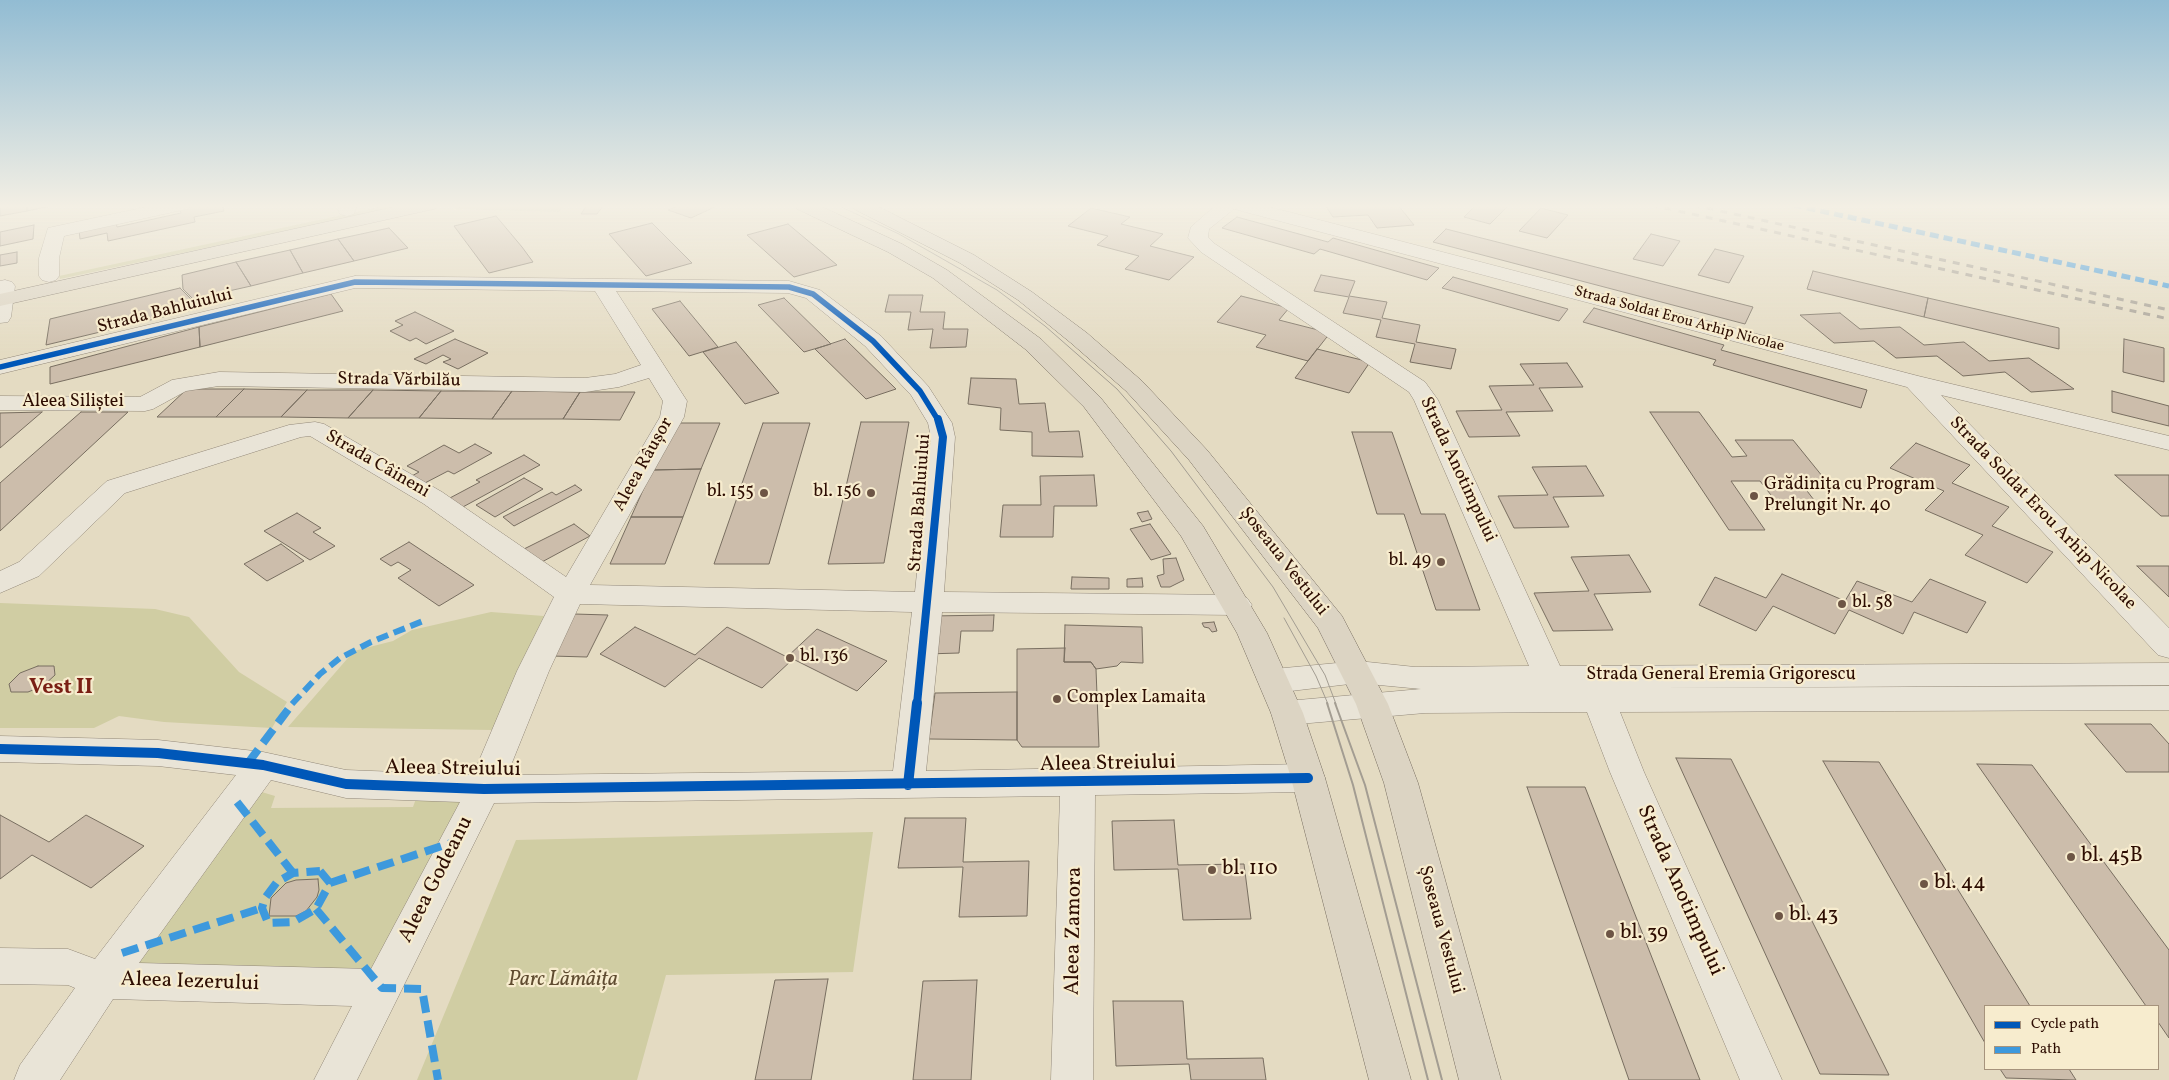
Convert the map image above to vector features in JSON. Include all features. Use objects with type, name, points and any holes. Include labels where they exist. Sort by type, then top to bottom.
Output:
[{"type":"main road","points":[[2,298],[49,276],[138,255]]},
{"type":"main road","points":[[2,298],[198,255]]},
{"type":"main road","points":[[908,255],[940,274],[1033,344],[1092,402],[1141,462],[1193,532],[1237,605],[1274,681],[1287,713],[1308,778],[1390,1080]]},
{"type":"main road","name":"Șoseaua Vestului","points":[[960,255],[1025,296],[1079,338],[1134,386],[1198,455],[1331,622],[1365,688],[1401,783],[1480,1080]]},
{"type":"street","points":[[49,276],[50,255]]},
{"type":"street","name":"Strada Anotimpului","points":[[1219,255],[1417,387],[1426,400],[1556,689]]},
{"type":"street","name":"Strada Soldat Erou Arhip Nicolae","points":[[1432,255],[1915,382],[2088,422],[2169,443]]},
{"type":"street","name":"Strada Bahluiului","points":[[0,367],[355,282],[789,287],[812,294],[873,341],[920,391],[940,422],[943,437],[928,602]]},
{"type":"street","name":"Aleea Râușor","points":[[570,594],[672,417],[675,401],[602,286]]},
{"type":"street","name":"Strada Vărbilău","points":[[145,404],[162,393],[180,385],[219,379],[585,385],[619,380],[655,368]]},
{"type":"street","name":"Strada Soldat Erou Arhip Nicolae","points":[[1915,382],[2169,647]]},
{"type":"street","name":"Aleea Siliștei","points":[[0,403],[145,404]]},
{"type":"street","name":"Strada Câineni","points":[[0,583],[29,569],[116,487],[298,430],[315,429],[433,498],[570,594]]},
{"type":"street","points":[[570,594],[928,602],[1237,605]]},
{"type":"street","name":"Aleea Godeanu","points":[[335,1080],[484,789],[533,671],[570,594]]},
{"type":"street","points":[[908,786],[928,602]]},
{"type":"street","name":"Strada General Eremia Grigorescu","points":[[1274,681],[1365,688],[1425,701],[1556,689],[2169,674]]},
{"type":"street","name":"Strada General Eremia Grigorescu","points":[[1287,713],[1365,688]]},
{"type":"street","name":"Strada General Eremia Grigorescu","points":[[1556,689],[1599,701],[2169,698]]},
{"type":"street","name":"Strada Anotimpului","points":[[1599,701],[1627,772],[1761,1080]]},
{"type":"street","name":"Aleea Streiului","points":[[0,749],[158,754],[263,765],[346,784],[484,789],[908,786],[1308,778]]},
{"type":"street","points":[[35,1080],[103,980],[263,765]]},
{"type":"street","name":"Aleea Zamora","points":[[1072,1080],[1078,782]]},
{"type":"street","name":"Aleea Iezerului","points":[[0,966],[68,968],[103,980],[382,988]]},
{"type":"green space","points":[[154,255],[171,255],[60,279],[59,276]]},
{"type":"green space","points":[[0,603],[155,609],[189,617],[239,672],[287,702],[272,728],[164,722],[119,716],[94,728],[0,728]]},
{"type":"green space","points":[[491,612],[544,616],[493,730],[288,727],[354,651],[393,641],[412,630]]},
{"type":"green space","points":[[255,790],[275,796],[271,808],[413,807],[418,793],[464,798],[371,974],[123,969]]},
{"type":"green space","name":"Parc Lămâița","points":[[873,832],[853,972],[666,975],[637,1080],[417,1080],[516,840]]},
{"type":"building","points":[[0,255],[17,255],[17,263],[0,266]]},
{"type":"building","points":[[266,255],[293,255],[303,273],[251,286],[236,262]]},
{"type":"building","points":[[293,255],[350,255],[354,261],[303,273]]},
{"type":"building","points":[[350,255],[377,255],[354,261]]},
{"type":"building","points":[[476,255],[528,255],[533,262],[489,273]]},
{"type":"building","points":[[628,255],[684,255],[692,263],[646,276]]},
{"type":"building","points":[[770,255],[826,255],[837,265],[794,277]]},
{"type":"building","points":[[1137,255],[1194,257],[1169,280],[1125,269],[1139,256]]},
{"type":"building","points":[[1342,255],[1394,255],[1439,268],[1427,280]]},
{"type":"building","points":[[1484,255],[1550,255],[1753,307],[1745,324]]},
{"type":"building","points":[[1636,255],[1670,255],[1663,266],[1633,259]]},
{"type":"building","points":[[1711,255],[1744,256],[1729,283],[1698,275]]},
{"type":"building","points":[[236,262],[251,286],[193,299],[183,289],[182,275]]},
{"type":"building","points":[[1813,271],[1928,298],[1924,317],[1807,289]]},
{"type":"building","points":[[1321,275],[1355,281],[1349,296],[1387,302],[1382,318],[1420,325],[1416,342],[1456,349],[1451,369],[1410,362],[1415,344],[1376,337],[1381,320],[1343,313],[1349,297],[1314,291]]},
{"type":"building","points":[[1453,277],[1568,309],[1559,321],[1442,288]]},
{"type":"building","points":[[180,288],[200,308],[46,345],[50,319]]},
{"type":"building","points":[[331,294],[343,311],[200,347],[199,327]]},
{"type":"building","points":[[889,295],[923,295],[920,312],[945,312],[943,329],[968,329],[966,347],[930,348],[933,329],[908,330],[911,312],[885,312]]},
{"type":"building","points":[[1241,296],[1289,308],[1279,320],[1330,333],[1308,361],[1256,347],[1266,335],[1217,322]]},
{"type":"building","points":[[784,298],[831,344],[804,352],[758,305]]},
{"type":"building","points":[[1928,298],[2059,328],[2059,349],[1924,317]]},
{"type":"building","points":[[680,301],[718,347],[689,356],[652,309]]},
{"type":"building","points":[[1594,308],[1724,345],[1721,350],[1867,390],[1861,408],[1713,365],[1716,360],[1583,322]]},
{"type":"building","points":[[415,312],[454,331],[426,344],[416,338],[410,341],[390,331],[403,325],[395,321]]},
{"type":"building","points":[[1840,313],[1860,329],[1900,327],[1924,345],[1964,342],[1989,361],[2029,358],[2074,389],[2031,392],[2005,372],[1963,376],[1937,356],[1896,358],[1874,341],[1834,343],[1800,315]]},
{"type":"building","points":[[199,327],[200,347],[50,384],[50,367]]},
{"type":"building","points":[[455,339],[488,353],[458,369],[443,362],[451,359],[443,355],[426,364],[414,359]]},
{"type":"building","points":[[845,339],[896,389],[866,399],[815,349]]},
{"type":"building","points":[[2124,339],[2164,348],[2164,382],[2123,372]]},
{"type":"building","points":[[736,342],[779,393],[745,404],[703,352]]},
{"type":"building","points":[[1317,349],[1370,362],[1349,393],[1295,378]]},
{"type":"building","points":[[1567,363],[1583,387],[1539,388],[1553,411],[1506,412],[1520,436],[1469,437],[1456,411],[1502,410],[1489,386],[1534,385],[1520,364]]},
{"type":"building","points":[[971,378],[1016,379],[1019,404],[1045,403],[1049,432],[1079,431],[1083,457],[1032,456],[1032,432],[1000,430],[1001,408],[968,404]]},
{"type":"building","points":[[187,389],[244,389],[216,417],[157,417]]},
{"type":"building","points":[[244,389],[307,390],[281,417],[216,417]]},
{"type":"building","points":[[307,390],[373,390],[348,418],[281,417]]},
{"type":"building","points":[[373,390],[441,391],[419,418],[348,418]]},
{"type":"building","points":[[441,391],[512,391],[492,419],[419,418]]},
{"type":"building","points":[[512,391],[580,392],[563,419],[492,419]]},
{"type":"building","points":[[2112,391],[2169,406],[2169,426],[2112,412]]},
{"type":"building","points":[[580,392],[635,392],[620,420],[563,419]]},
{"type":"building","points":[[42,412],[0,448],[0,413]]},
{"type":"building","points":[[81,412],[128,412],[0,531],[0,483]]},
{"type":"building","name":"Grădinița cu Program Prelungit Nr. 40","points":[[1650,412],[1699,412],[1732,457],[1747,456],[1735,440],[1793,440],[1827,482],[1801,483],[1817,504],[1778,504],[1760,481],[1731,481],[1765,530],[1729,530]]},
{"type":"building","name":"bl. 156","points":[[861,422],[909,422],[884,563],[828,564]]},
{"type":"building","points":[[673,423],[720,423],[701,469],[652,470]]},
{"type":"building","name":"bl. 155","points":[[763,423],[810,423],[769,564],[714,564]]},
{"type":"building","name":"bl. 49","points":[[1352,432],[1392,432],[1421,514],[1445,514],[1480,610],[1436,610],[1404,514],[1377,514]]},
{"type":"building","points":[[1916,443],[1970,465],[1952,483],[2009,507],[1992,526],[2053,552],[2027,583],[1965,555],[1983,535],[1925,510],[1944,491],[1890,468]]},
{"type":"building","points":[[475,444],[492,453],[454,474],[448,471],[423,484],[410,477],[419,472],[407,466],[444,445],[459,453]]},
{"type":"building","points":[[524,455],[540,465],[461,508],[448,499],[480,482],[476,480]]},
{"type":"building","points":[[1586,466],[1604,496],[1553,497],[1569,527],[1514,528],[1498,496],[1548,495],[1532,467]]},
{"type":"building","points":[[701,469],[683,517],[631,517],[652,470]]},
{"type":"building","points":[[1094,475],[1097,506],[1054,506],[1053,537],[1000,537],[1003,505],[1041,505],[1040,476]]},
{"type":"building","points":[[2115,475],[2169,475],[2169,516],[2161,516]]},
{"type":"building","points":[[524,478],[543,489],[495,517],[476,505]]},
{"type":"building","points":[[575,485],[582,490],[514,526],[503,517],[552,492],[556,495]]},
{"type":"building","points":[[1148,511],[1152,519],[1142,522],[1137,513]]},
{"type":"building","points":[[297,513],[321,528],[313,532],[335,546],[310,560],[264,531]]},
{"type":"building","points":[[631,517],[683,517],[665,564],[610,564]]},
{"type":"building","points":[[574,524],[590,536],[540,563],[524,549]]},
{"type":"building","points":[[1150,524],[1171,554],[1151,560],[1130,529]]},
{"type":"building","points":[[409,542],[474,585],[439,606],[398,578],[411,570],[398,562],[391,566],[380,559]]},
{"type":"building","points":[[281,544],[304,561],[267,581],[244,564]]},
{"type":"building","points":[[1629,555],[1651,592],[1594,594],[1613,630],[1553,631],[1534,593],[1589,591],[1571,557]]},
{"type":"building","points":[[1176,558],[1184,580],[1170,587],[1161,587],[1157,576],[1164,574],[1163,559]]},
{"type":"building","points":[[2137,566],[2169,566],[2169,597]]},
{"type":"building","name":"bl. 58","points":[[1782,574],[1845,601],[1857,581],[1912,602],[1930,579],[1986,602],[1967,633],[1914,612],[1903,634],[1849,610],[1835,634],[1773,606],[1756,631],[1699,605],[1715,577],[1766,598]]},
{"type":"building","points":[[1072,577],[1109,578],[1109,589],[1071,589]]},
{"type":"building","points":[[1142,578],[1143,587],[1127,587],[1127,579]]},
{"type":"building","points":[[574,614],[608,615],[587,657],[551,656]]},
{"type":"building","points":[[994,615],[993,631],[961,631],[959,653],[926,654],[931,616]]},
{"type":"building","points":[[1214,622],[1217,631],[1212,632],[1209,628],[1204,627],[1202,623]]},
{"type":"building","points":[[1065,625],[1142,627],[1143,663],[1121,662],[1117,666],[1096,669],[1091,662],[1064,662]]},
{"type":"building","name":"bl. 136","points":[[635,627],[695,655],[727,627],[787,657],[817,629],[887,661],[857,691],[793,659],[762,688],[699,658],[665,687],[600,654]]},
{"type":"building","name":"Complex Lamaita","points":[[1065,648],[1064,662],[1091,662],[1096,669],[1099,747],[1022,747],[1017,740],[1017,649]]},
{"type":"building","points":[[38,666],[54,666],[55,675],[43,686],[28,692],[11,692],[9,684],[20,673]]},
{"type":"building","points":[[1017,692],[1017,740],[929,739],[935,693]]},
{"type":"building","points":[[2085,724],[2151,724],[2169,744],[2169,772],[2126,772]]},
{"type":"building","name":"bl. 43","points":[[1676,758],[1731,759],[1889,1075],[1820,1074]]},
{"type":"building","name":"bl. 44","points":[[1823,761],[1879,762],[2029,1005],[1984,1005],[1984,1041]]},
{"type":"building","name":"bl. 45B","points":[[1977,764],[2032,765],[2169,950],[2169,1038],[2159,1023],[2159,1005],[2145,1005]]},
{"type":"building","name":"bl. 39","points":[[1527,787],[1585,787],[1700,1080],[1629,1080]]},
{"type":"building","points":[[0,815],[49,842],[86,815],[144,846],[91,888],[32,855],[0,879]]},
{"type":"building","points":[[905,818],[966,818],[963,862],[1029,861],[1027,916],[959,917],[963,867],[898,868]]},
{"type":"building","name":"bl. 110","points":[[1174,820],[1178,865],[1244,864],[1251,919],[1183,920],[1178,869],[1114,870],[1112,821]]},
{"type":"building","points":[[318,879],[319,890],[317,897],[306,911],[296,916],[269,916],[271,898],[286,883],[296,880]]},
{"type":"building","points":[[828,979],[811,1080],[755,1080],[775,980]]},
{"type":"building","points":[[977,980],[971,1080],[913,1080],[923,981]]},
{"type":"building","points":[[1113,1001],[1183,1001],[1187,1059],[1263,1058],[1266,1080],[1191,1080],[1189,1064],[1116,1066]]},
{"type":"building","points":[[2001,1070],[2070,1070],[2076,1080],[2006,1078]]},
{"type":"tram line","points":[[936,255],[997,290],[1045,326],[1117,389],[1171,451],[1273,587],[1325,675],[1336,704]]},
{"type":"tram line","points":[[1284,618],[1316,676],[1328,704]]},
{"type":"tram line","points":[[1327,703],[1353,785],[1428,1080]]},
{"type":"tram line","points":[[1335,703],[1365,785],[1442,1080]]},
{"type":"railway","points":[[1880,255],[2169,319]]},
{"type":"railway","points":[[1921,255],[2169,310]]},
{"type":"marked path","points":[[2027,255],[2169,286]]},
{"type":"marked path","points":[[248,763],[291,705],[320,674],[340,658],[371,642],[423,621]]},
{"type":"marked path","points":[[237,802],[293,873]]},
{"type":"marked path","points":[[330,883],[457,841]]},
{"type":"marked path","points":[[320,871],[330,883],[316,909],[293,922],[268,923],[262,908],[265,898],[277,882],[293,873],[320,871]]},
{"type":"marked path","points":[[122,953],[262,908]]},
{"type":"marked path","points":[[316,909],[382,988],[422,989],[438,1080]]},
{"type":"cycle path","points":[[0,367],[355,282],[789,287],[813,294],[873,341],[920,391],[940,423],[943,437],[933,557],[908,785]]},
{"type":"cycle path","points":[[0,749],[158,753],[263,765],[346,784],[484,789],[908,785],[1308,778]]},
{"type":"place","name":"bl. 155","points":[[764,493]]},
{"type":"place","name":"bl. 156","points":[[871,493]]},
{"type":"place","name":"Grădinița cu Program Prelungit Nr. 40","points":[[1754,496]]},
{"type":"place","name":"bl. 49","points":[[1441,562]]},
{"type":"place","name":"bl. 58","points":[[1842,604]]},
{"type":"place","name":"bl. 136","points":[[790,658]]},
{"type":"place","name":"Complex Lamaita","points":[[1057,699]]},
{"type":"place","name":"bl. 45B","points":[[2071,857]]},
{"type":"place","name":"bl. 110","points":[[1212,870]]},
{"type":"place","name":"bl. 44","points":[[1924,884]]},
{"type":"place","name":"bl. 43","points":[[1779,916]]},
{"type":"place","name":"bl. 39","points":[[1610,934]]},
{"type":"district","name":"Vest II","points":[[61,689]]}]
